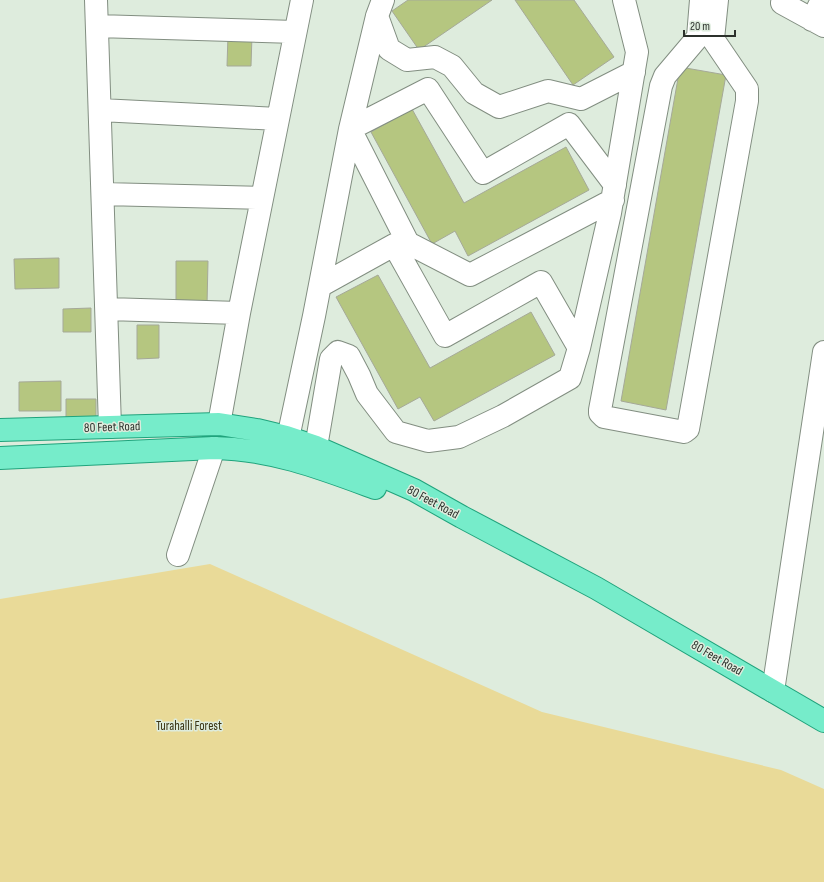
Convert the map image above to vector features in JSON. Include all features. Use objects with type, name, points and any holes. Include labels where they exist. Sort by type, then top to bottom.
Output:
[{"type":"main road","name":"80 Feet Road","points":[[0,430],[219,424],[257,430],[316,447],[414,490],[492,540],[590,599],[824,736]]},
{"type":"main road","name":"80 Feet Road","points":[[0,458],[237,448],[307,463],[381,490],[596,588],[824,721]]},
{"type":"street","points":[[96,0],[110,427]]},
{"type":"street","points":[[219,424],[239,313],[302,0]]},
{"type":"street","points":[[316,447],[331,359],[338,352],[349,356],[367,394],[396,432],[428,441],[459,437],[503,416],[570,378],[579,348],[614,192],[637,52],[624,0]]},
{"type":"street","points":[[711,0],[713,39],[746,89],[746,101],[688,429],[684,432],[604,417],[600,413],[600,410],[661,86],[665,76],[698,37],[711,0]]},
{"type":"street","points":[[782,3],[818,23],[822,0]]},
{"type":"street","points":[[380,8],[390,49],[407,60],[435,57],[452,66],[474,93],[499,107],[548,91],[581,99],[634,72]]},
{"type":"street","points":[[288,438],[320,286],[350,129],[380,8]]},
{"type":"street","points":[[97,26],[295,32]]},
{"type":"street","points":[[350,129],[428,89],[483,174],[569,124],[614,192]]},
{"type":"street","points":[[100,110],[278,119]]},
{"type":"street","points":[[350,129],[408,243],[470,275],[614,192]]},
{"type":"street","points":[[103,194],[262,198]]},
{"type":"street","points":[[320,286],[394,245],[445,336],[541,282],[579,348]]},
{"type":"street","points":[[107,309],[239,313]]},
{"type":"street","points":[[773,691],[824,352]]},
{"type":"street","points":[[178,555],[214,448]]},
{"type":"green space","name":"Turahalli Forest","points":[[210,564],[542,712],[781,770],[824,789],[824,882],[0,882],[0,599]]},
{"type":"building","points":[[408,0],[492,0],[419,50],[392,11]]},
{"type":"building","points":[[515,0],[574,0],[614,57],[573,85]]},
{"type":"building","points":[[228,35],[252,35],[251,66],[227,66]]},
{"type":"building","points":[[680,67],[726,75],[666,410],[621,401]]},
{"type":"building","points":[[412,109],[464,203],[566,147],[589,190],[468,256],[455,231],[432,244],[371,132]]},
{"type":"building","points":[[59,258],[59,288],[15,289],[14,259]]},
{"type":"building","points":[[176,261],[208,261],[207,305],[176,305]]},
{"type":"building","points":[[378,275],[430,368],[531,312],[555,355],[434,421],[420,397],[398,409],[336,297]]},
{"type":"building","points":[[91,308],[91,332],[63,332],[63,309]]},
{"type":"building","points":[[137,325],[159,325],[159,358],[137,359]]},
{"type":"building","points":[[61,381],[61,411],[19,411],[19,382]]},
{"type":"building","points":[[66,399],[96,399],[96,417],[66,417]]}]
